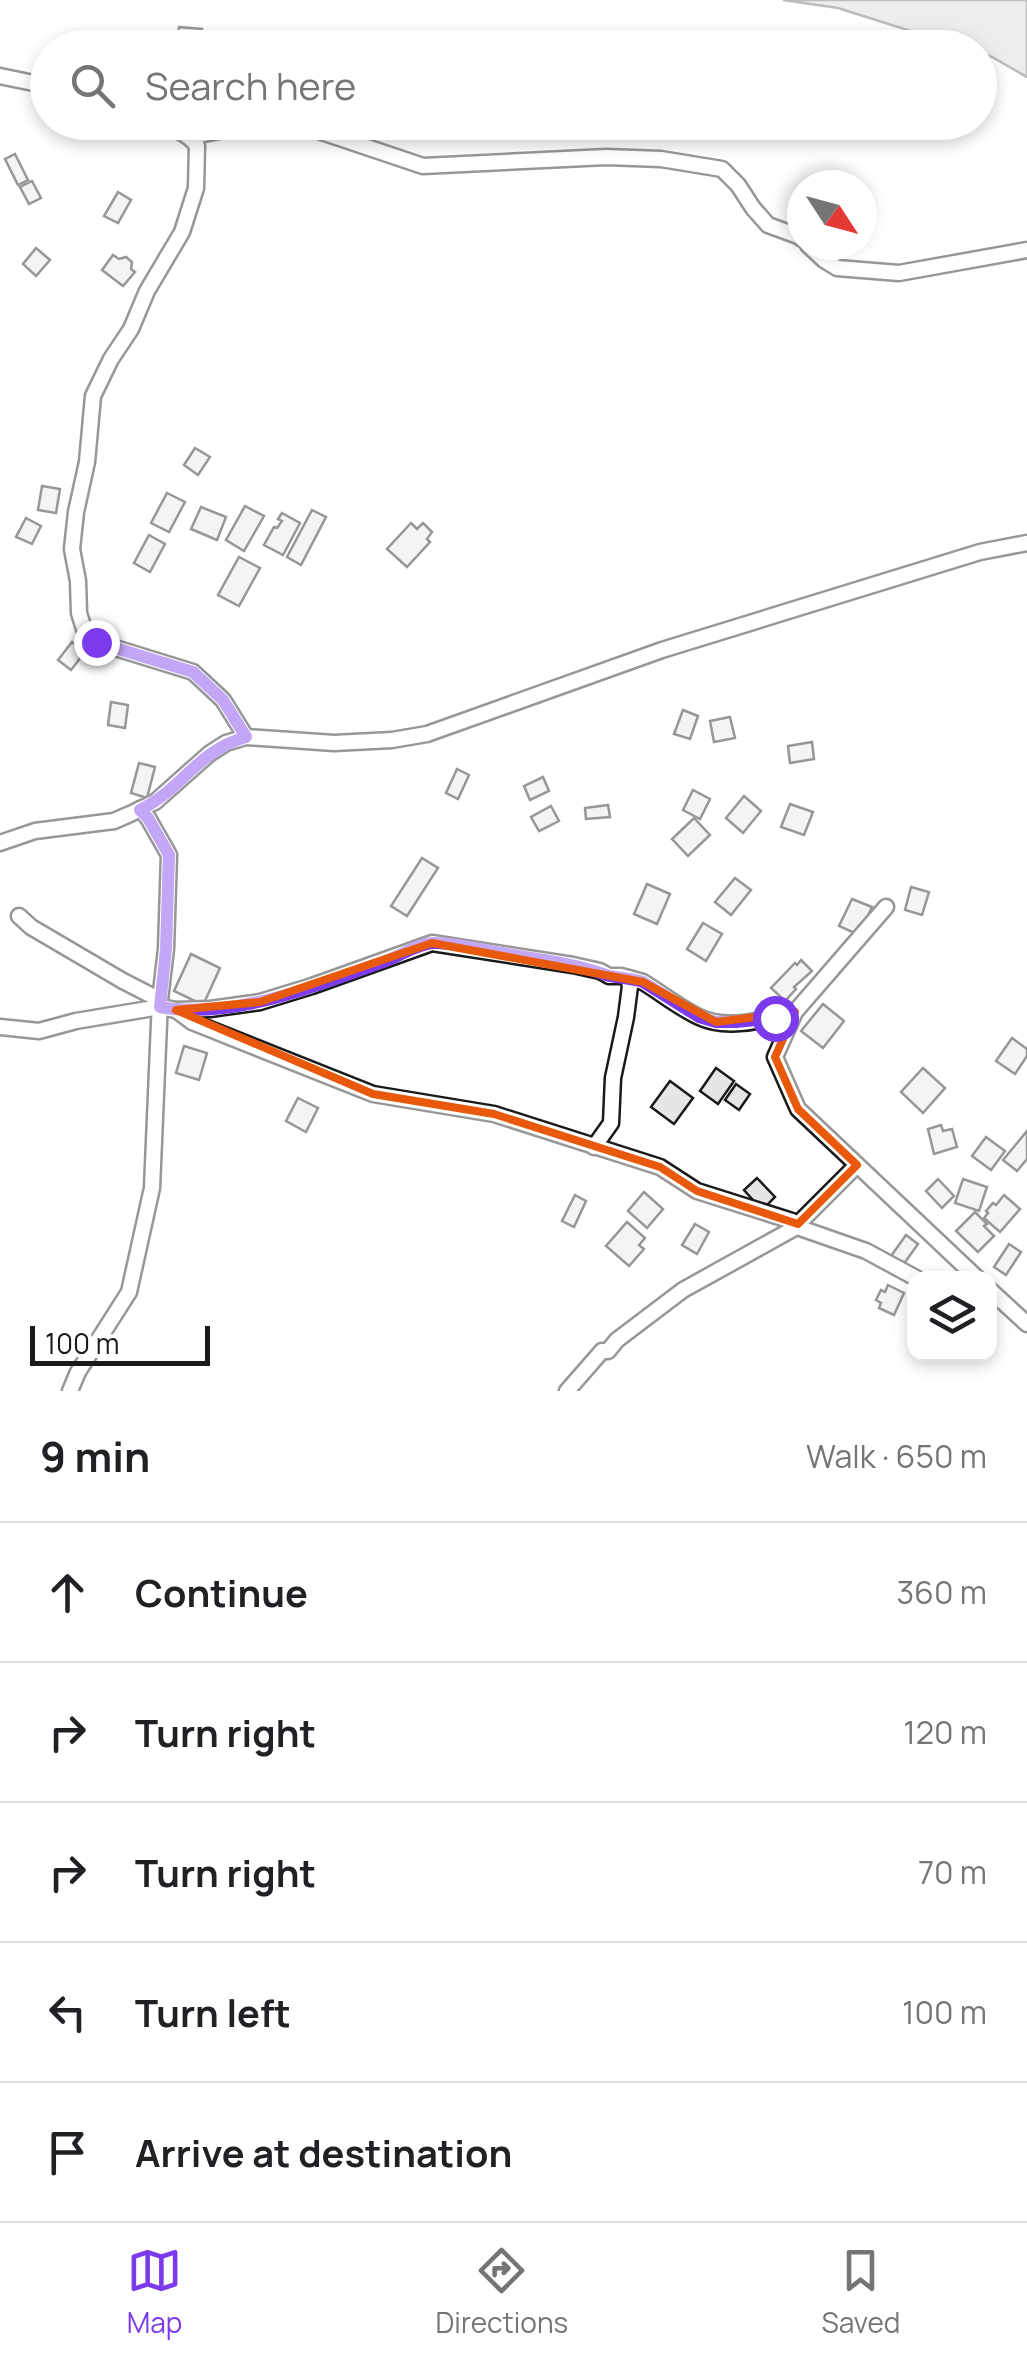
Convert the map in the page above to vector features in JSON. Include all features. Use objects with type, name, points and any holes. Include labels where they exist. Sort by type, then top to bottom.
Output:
[{"type":"street","points":[[0,76],[30,82]]},
{"type":"street","points":[[192,140],[197,146],[196,188],[182,232],[93,396],[87,462],[72,548],[84,630],[96,642],[193,672],[223,700],[246,737]]},
{"type":"street","points":[[347,140],[424,166],[606,158],[661,159],[722,169],[768,224],[787,232]]},
{"type":"street","points":[[824,260],[837,268],[899,273],[1027,250]]},
{"type":"street","points":[[0,843],[35,830],[114,820],[140,810],[156,802],[209,754],[246,737],[334,743],[427,734],[662,650],[980,552],[1027,543]]},
{"type":"street","points":[[70,1391],[129,1292],[152,1188],[169,855],[140,810]]},
{"type":"street","points":[[886,907],[795,1012],[775,1056],[798,1108],[970,1271]]},
{"type":"street","points":[[19,916],[31,928],[192,1022],[373,1094],[494,1114],[660,1167],[697,1191],[798,1224],[866,1251],[907,1273]]},
{"type":"street","points":[[176,1010],[260,1002],[432,943],[554,962],[643,982],[699,1017],[716,1022],[762,1020],[795,1012]]},
{"type":"street","points":[[594,1147],[610,1123],[628,978]]},
{"type":"street","points":[[0,1027],[39,1031],[160,1004]]},
{"type":"street","points":[[567,1391],[602,1352],[683,1290],[793,1229],[857,1165]]},
{"type":"street","points":[[997,1306],[1027,1324]]},
{"type":"highlighted area","points":[[432,943],[643,982],[716,1022],[795,1012],[775,1057],[798,1109],[857,1165],[798,1224],[697,1191],[660,1167],[494,1114],[373,1094],[176,1010],[260,1002]]},
{"type":"shaded area","points":[[783,0],[1027,0],[1027,77],[997,60],[997,30],[907,30],[838,8]]},
{"type":"building","points":[[15,154],[28,180],[18,185],[5,159]]},
{"type":"building","points":[[32,181],[41,198],[29,204],[20,187]]},
{"type":"building","points":[[118,192],[131,200],[118,223],[104,216]]},
{"type":"building","points":[[36,248],[50,260],[36,276],[23,264]]},
{"type":"building","points":[[113,255],[132,262],[135,272],[123,286],[102,270]]},
{"type":"building","points":[[195,448],[210,457],[198,475],[184,465]]},
{"type":"building","points":[[42,486],[60,489],[56,513],[38,510]]},
{"type":"building","points":[[167,493],[185,502],[169,532],[151,523]]},
{"type":"building","points":[[245,506],[264,516],[244,551],[226,540]]},
{"type":"building","points":[[201,507],[226,517],[217,540],[191,529]]},
{"type":"building","points":[[312,510],[326,517],[301,565],[287,557]]},
{"type":"building","points":[[282,513],[300,523],[283,555],[264,545],[282,521],[278,519]]},
{"type":"building","points":[[26,518],[41,526],[32,544],[16,537]]},
{"type":"building","points":[[411,523],[417,529],[423,523],[432,532],[427,539],[430,542],[407,567],[387,549]]},
{"type":"building","points":[[149,535],[165,544],[150,572],[134,563]]},
{"type":"building","points":[[239,557],[260,568],[239,606],[218,595]]},
{"type":"building","points":[[72,642],[85,652],[71,670],[58,660]]},
{"type":"building","points":[[111,702],[128,705],[125,728],[108,725]]},
{"type":"building","points":[[683,710],[698,716],[690,739],[674,734]]},
{"type":"building","points":[[730,717],[735,738],[714,742],[710,721]]},
{"type":"building","points":[[812,742],[814,759],[790,763],[788,746]]},
{"type":"building","points":[[139,763],[155,767],[147,798],[131,793]]},
{"type":"building","points":[[457,769],[469,775],[458,799],[446,793]]},
{"type":"building","points":[[543,777],[549,791],[530,800],[524,786]]},
{"type":"building","points":[[693,790],[710,799],[700,819],[683,810]]},
{"type":"building","points":[[744,796],[761,811],[743,833],[726,818]]},
{"type":"building","points":[[790,804],[813,812],[804,835],[781,827]]},
{"type":"building","points":[[608,805],[610,817],[586,819],[585,808]]},
{"type":"building","points":[[551,806],[559,821],[539,831],[531,817]]},
{"type":"building","points":[[694,818],[710,835],[688,856],[672,839]]},
{"type":"building","points":[[422,858],[438,868],[407,916],[391,906]]},
{"type":"building","points":[[735,878],[751,890],[731,915],[715,902]]},
{"type":"building","points":[[647,884],[670,894],[657,924],[634,914]]},
{"type":"building","points":[[911,887],[929,892],[922,915],[905,910]]},
{"type":"building","points":[[852,899],[872,907],[859,935],[839,926]]},
{"type":"building","points":[[703,923],[722,934],[706,961],[687,949]]},
{"type":"building","points":[[191,954],[220,968],[203,1005],[174,991]]},
{"type":"building","points":[[801,960],[812,971],[785,1001],[771,988]]},
{"type":"building","points":[[823,1004],[844,1021],[823,1048],[801,1031]]},
{"type":"building","points":[[1012,1038],[1027,1049],[1027,1056],[1015,1074],[996,1061]]},
{"type":"building","points":[[184,1046],[207,1053],[199,1080],[176,1073]]},
{"type":"building","points":[[716,1068],[734,1081],[718,1104],[700,1091]]},
{"type":"building","points":[[923,1068],[945,1088],[923,1113],[901,1092]]},
{"type":"building","points":[[670,1081],[693,1098],[674,1124],[651,1107]]},
{"type":"building","points":[[736,1084],[750,1094],[739,1110],[725,1100]]},
{"type":"building","points":[[298,1098],[318,1108],[306,1132],[286,1121]]},
{"type":"building","points":[[941,1125],[943,1131],[952,1129],[957,1147],[934,1154],[928,1129]]},
{"type":"building","points":[[1027,1131],[1027,1159],[1017,1171],[1003,1160]]},
{"type":"building","points":[[986,1137],[1005,1151],[991,1170],[972,1156]]},
{"type":"building","points":[[757,1178],[775,1197],[762,1210],[744,1190]]},
{"type":"building","points":[[938,1179],[954,1196],[942,1208],[926,1191]]},
{"type":"building","points":[[963,1179],[987,1187],[979,1211],[955,1203]]},
{"type":"building","points":[[644,1192],[663,1209],[647,1228],[628,1211]]},
{"type":"building","points":[[575,1195],[586,1201],[574,1227],[562,1221]]},
{"type":"building","points":[[1004,1195],[1020,1209],[1000,1232],[984,1218],[986,1211]]},
{"type":"building","points":[[975,1212],[994,1236],[978,1252],[956,1231]]},
{"type":"building","points":[[627,1222],[645,1238],[639,1245],[644,1249],[629,1266],[606,1246]]},
{"type":"building","points":[[695,1224],[709,1232],[697,1254],[682,1245]]},
{"type":"building","points":[[906,1235],[918,1244],[903,1265],[891,1256]]},
{"type":"building","points":[[1009,1244],[1021,1252],[1006,1275],[994,1267]]},
{"type":"building","points":[[888,1285],[904,1293],[894,1315],[879,1308],[881,1303],[876,1300]]},
{"type":"route","points":[[96,642],[193,672],[223,700],[246,737],[209,754],[156,802],[140,810],[169,855],[160,1007],[176,1010],[260,1002],[432,943],[636,980],[699,1017],[716,1022],[775,1018]]}]
